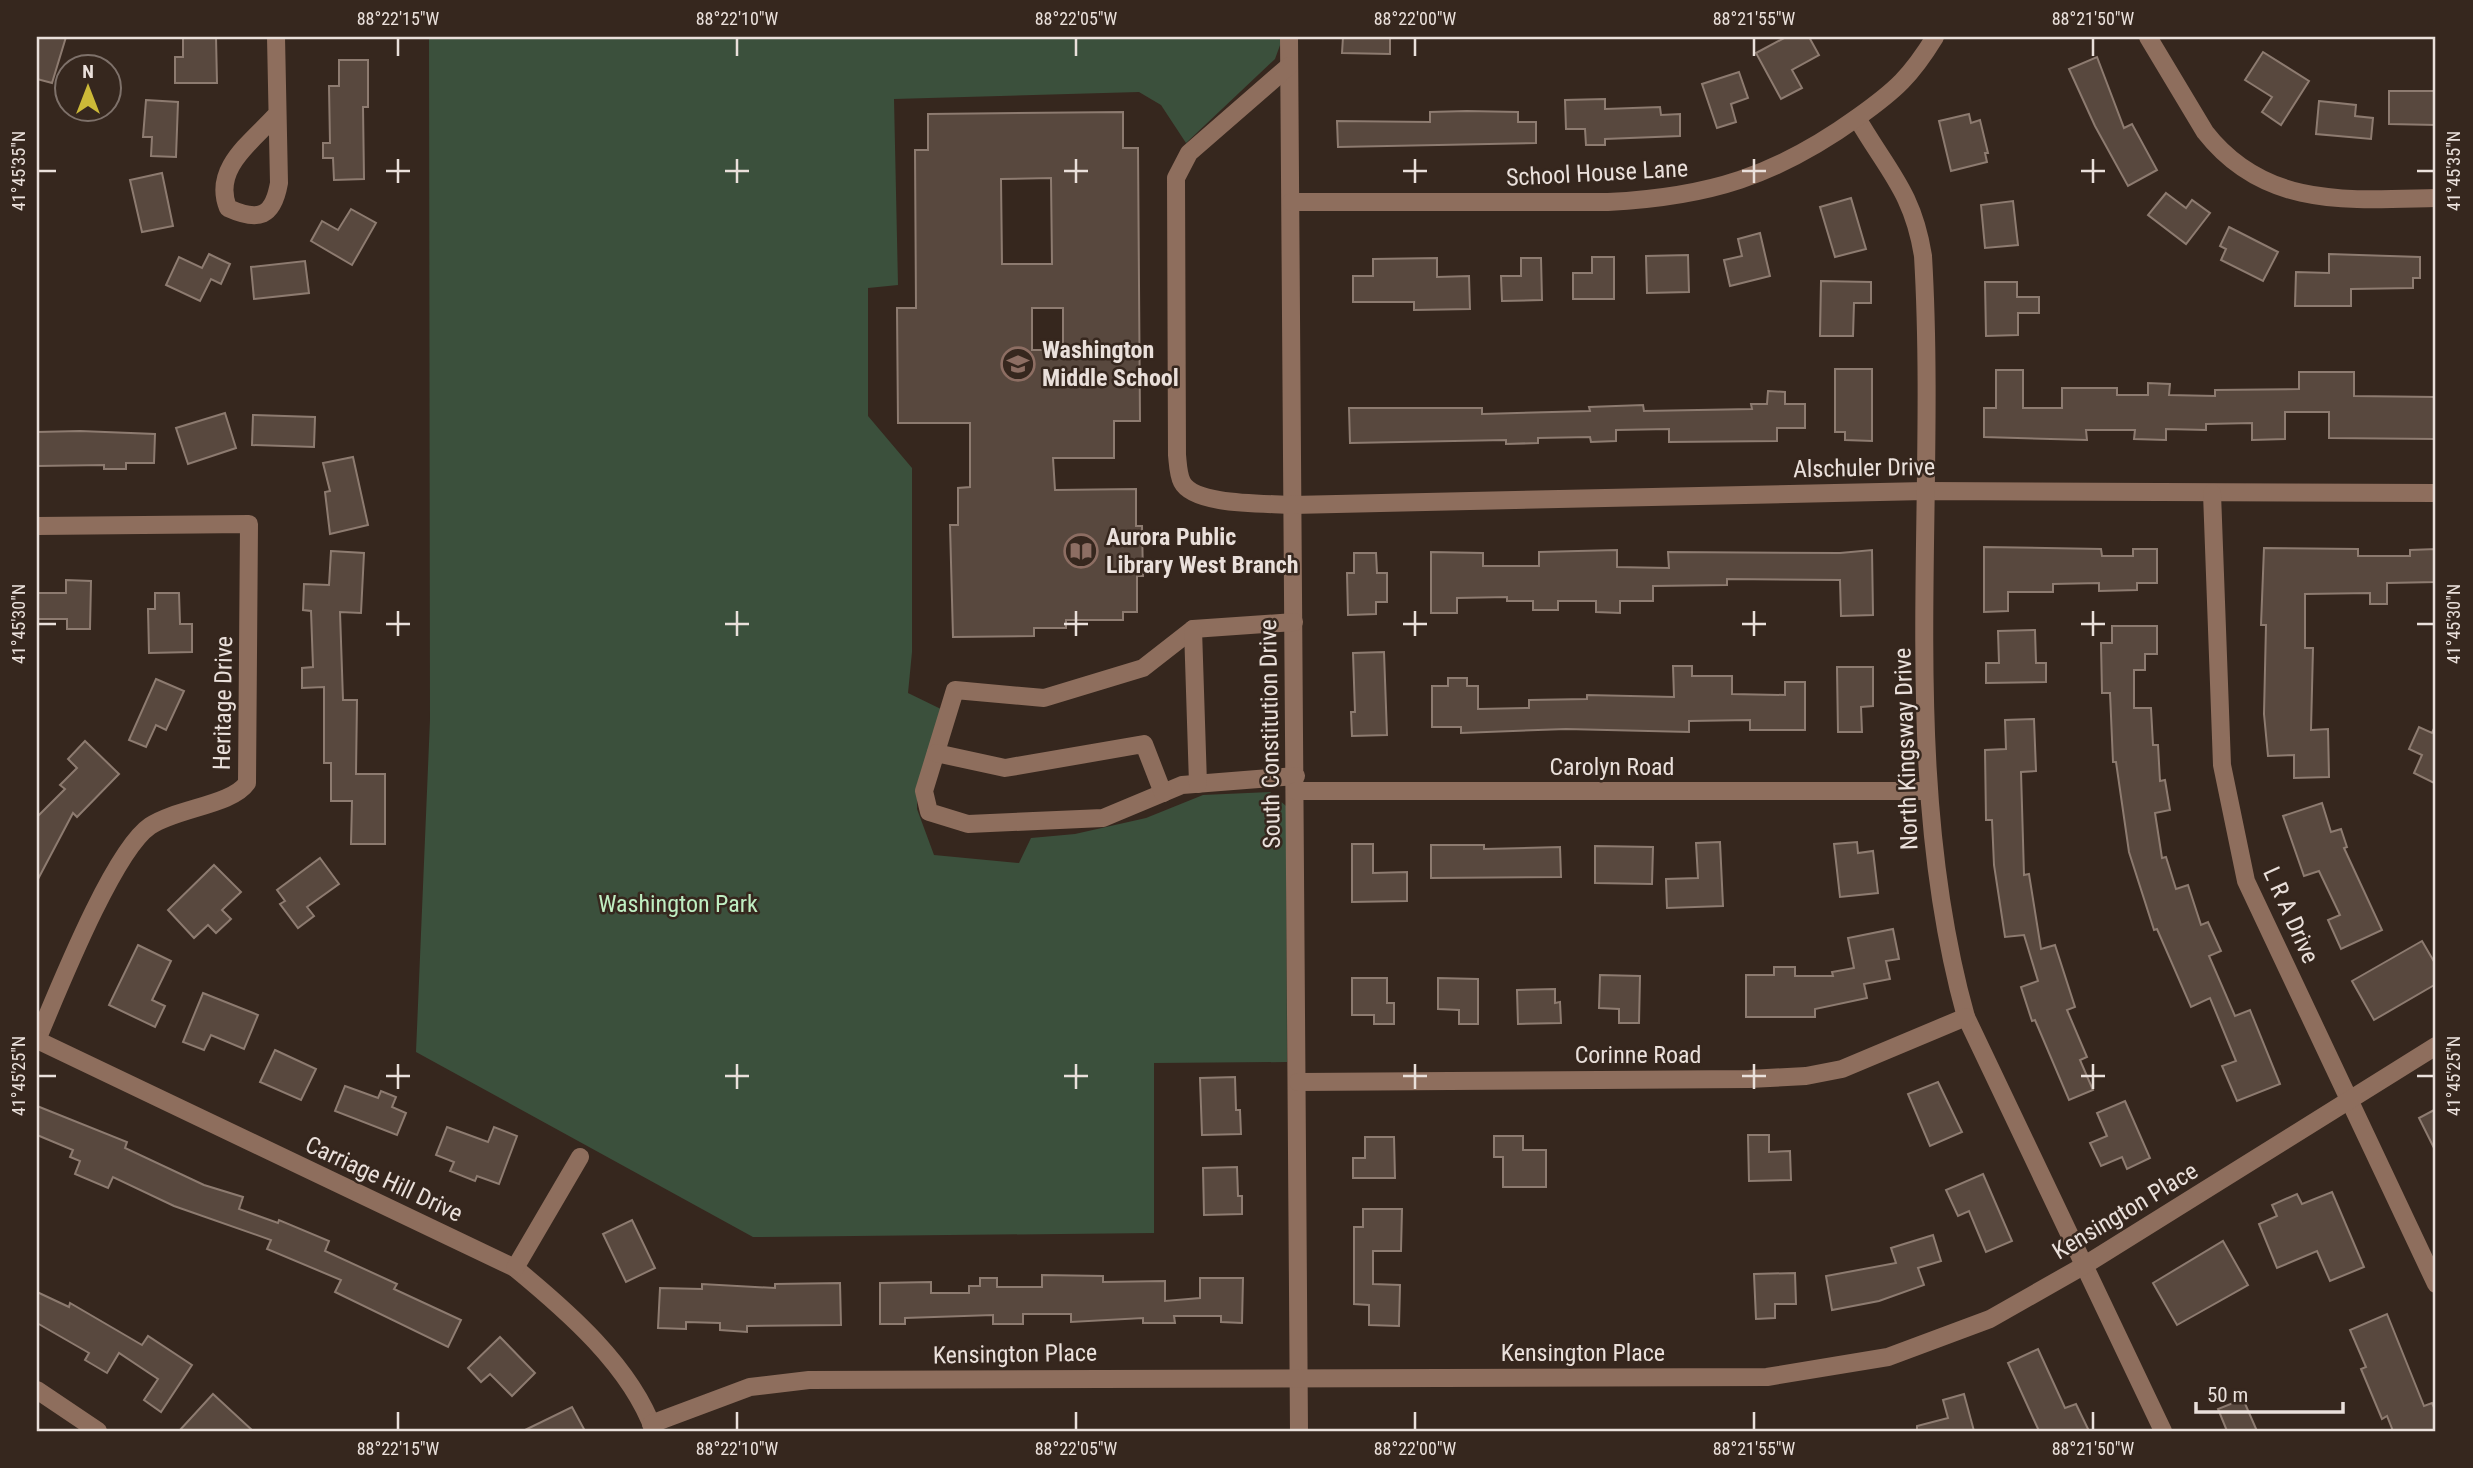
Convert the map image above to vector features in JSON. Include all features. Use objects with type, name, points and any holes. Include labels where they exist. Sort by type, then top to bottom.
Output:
[{"type":"street","points":[[276,37],[279,183],[276,199],[269,210],[258,217],[244,215],[228,208],[222,194],[224,178],[232,162],[277,114]]},
{"type":"street","name":"South Constitution Drive","points":[[1289,37],[1299,1431]]},
{"type":"street","name":"School House Lane","points":[[1291,202],[1608,202],[1682,196],[1723,187],[1780,167],[1840,133],[1857,118],[1880,104],[1911,75],[1935,37]]},
{"type":"street","points":[[2148,37],[2205,132],[2215,144],[2251,174],[2304,195],[2327,199],[2436,198]]},
{"type":"street","name":"Alschuler Drive","points":[[1289,66],[1189,153],[1176,178],[1179,474],[1182,484],[1193,494],[1206,498],[1292,505],[1925,491],[2436,493]]},
{"type":"street","name":"North Kingsway Drive","points":[[1857,118],[1898,179],[1920,238],[1924,275],[1928,791],[1940,904],[1950,959],[1966,1017],[2163,1431]]},
{"type":"street","name":"L R A Drive","points":[[2212,494],[2222,765],[2246,881],[2436,1284]]},
{"type":"street","name":"Heritage Drive","points":[[37,526],[249,524],[247,783],[233,797],[196,805],[149,827],[132,845],[106,891],[37,1040]]},
{"type":"street","points":[[1163,793],[1144,744],[1005,768],[936,752],[955,690],[1044,698],[1143,668],[1193,629],[1294,622]]},
{"type":"street","points":[[1193,629],[1198,784]]},
{"type":"street","name":"Carolyn Road","points":[[936,752],[924,791],[929,812],[968,824],[1103,818],[1182,786],[1198,784],[1928,791]]},
{"type":"street","name":"Corinne Road","points":[[1298,1082],[1749,1079],[1806,1076],[1842,1069],[1966,1017]]},
{"type":"street","name":"Carriage Hill Drive","points":[[37,1040],[515,1268],[563,1308],[600,1347],[629,1386],[652,1428]]},
{"type":"street","name":"Kensington Place","points":[[652,1428],[750,1387],[798,1380],[1767,1377],[1888,1357],[1990,1319],[2085,1265],[2436,1046]]},
{"type":"street","points":[[515,1268],[580,1157]]},
{"type":"street","points":[[37,1390],[97,1431]]},
{"type":"green space","name":"Washington Park","points":[[429,37],[1283,37],[1275,59],[1186,143],[1161,105],[1139,92],[894,99],[898,285],[868,288],[868,416],[912,468],[912,652],[908,693],[945,711],[917,784],[917,809],[934,855],[1019,863],[1031,838],[1075,834],[1146,818],[1203,795],[1270,792],[1286,806],[1287,1062],[1154,1063],[1154,1233],[753,1237],[416,1052],[430,720]]},
{"type":"building","points":[[37,37],[66,37],[61,52],[52,52],[52,83],[37,79]]},
{"type":"building","points":[[183,37],[216,37],[217,83],[175,83],[175,57],[183,57]]},
{"type":"building","points":[[1343,37],[1390,37],[1390,54],[1342,53]]},
{"type":"building","points":[[1786,37],[1809,37],[1819,55],[1792,70],[1802,88],[1781,99],[1756,53]]},
{"type":"building","points":[[2263,52],[2309,81],[2281,125],[2262,112],[2272,97],[2245,80]]},
{"type":"building","points":[[2097,57],[2124,128],[2132,124],[2157,170],[2128,186],[2095,126],[2069,69]]},
{"type":"building","points":[[339,60],[368,60],[368,107],[363,107],[364,179],[334,180],[333,158],[323,158],[323,143],[330,143],[329,86],[339,86]]},
{"type":"building","points":[[1739,72],[1748,98],[1731,104],[1736,122],[1717,128],[1702,84]]},
{"type":"building","points":[[2389,91],[2436,91],[2436,125],[2389,124]]},
{"type":"building","points":[[1605,99],[1605,109],[1660,107],[1661,115],[1680,114],[1680,136],[1605,139],[1605,145],[1586,145],[1585,129],[1566,129],[1565,100]]},
{"type":"building","points":[[146,100],[178,102],[176,157],[151,156],[152,137],[143,137]]},
{"type":"building","points":[[2319,101],[2356,105],[2355,116],[2373,118],[2371,139],[2316,134]]},
{"type":"building","name":"Washington Middle School","points":[[1123,112],[1123,148],[1138,148],[1140,421],[1114,421],[1114,458],[1053,458],[1055,490],[1136,489],[1136,526],[1142,526],[1143,576],[1137,576],[1137,612],[1123,612],[1123,620],[1066,620],[1066,628],[1034,628],[1034,636],[953,637],[950,525],[958,525],[958,488],[970,487],[970,423],[898,423],[897,308],[916,308],[915,150],[928,150],[928,114]],"holes":[[[1051,178],[1052,264],[1002,264],[1001,179]],[[1032,308],[1063,308],[1063,350],[1032,350]]]},
{"type":"building","points":[[1430,112],[1518,112],[1518,122],[1536,122],[1536,143],[1338,147],[1337,121],[1430,122]]},
{"type":"building","points":[[1969,114],[1971,123],[1980,120],[1988,153],[1985,153],[1987,162],[1951,171],[1939,121]]},
{"type":"building","points":[[162,173],[173,226],[142,232],[130,180]]},
{"type":"building","points":[[2166,193],[2186,208],[2192,200],[2210,213],[2186,244],[2148,215]]},
{"type":"building","points":[[1851,198],[1866,249],[1835,257],[1820,207]]},
{"type":"building","points":[[2013,201],[2018,245],[1985,248],[1981,205]]},
{"type":"building","points":[[351,209],[376,223],[352,265],[311,241],[322,221],[338,230]]},
{"type":"building","points":[[2229,227],[2278,252],[2263,281],[2221,260],[2226,249],[2220,246]]},
{"type":"building","points":[[1760,233],[1770,276],[1730,286],[1724,260],[1742,256],[1738,239]]},
{"type":"building","points":[[209,254],[230,264],[221,284],[211,279],[200,301],[166,285],[179,257],[202,268]]},
{"type":"building","points":[[2329,254],[2420,257],[2420,278],[2413,278],[2413,288],[2351,289],[2351,306],[2295,306],[2296,272],[2329,273]]},
{"type":"building","points":[[1688,255],[1689,292],[1647,293],[1646,256]]},
{"type":"building","points":[[1592,257],[1614,257],[1614,299],[1573,299],[1573,273],[1592,273]]},
{"type":"building","points":[[1437,258],[1437,277],[1469,276],[1470,309],[1414,310],[1414,302],[1353,302],[1353,276],[1373,276],[1373,259]]},
{"type":"building","points":[[1521,258],[1541,258],[1542,300],[1502,301],[1501,276],[1521,276]]},
{"type":"building","points":[[305,261],[309,293],[254,299],[251,267]]},
{"type":"building","points":[[1821,281],[1871,282],[1871,303],[1854,303],[1853,336],[1820,336]]},
{"type":"building","points":[[1985,282],[2017,282],[2017,297],[2039,297],[2039,313],[2018,313],[2018,335],[1986,336]]},
{"type":"building","points":[[1835,369],[1872,369],[1872,441],[1845,440],[1845,432],[1835,432]]},
{"type":"building","points":[[1996,370],[2023,370],[2023,408],[2062,408],[2062,388],[2117,388],[2117,395],[2148,395],[2148,383],[2170,384],[2169,395],[2215,396],[2215,390],[2299,389],[2299,372],[2354,372],[2354,396],[2436,397],[2436,439],[2329,438],[2329,412],[2285,412],[2285,439],[2252,440],[2252,423],[2206,424],[2206,430],[2166,429],[2166,440],[2134,439],[2135,430],[2086,430],[2087,440],[1984,437],[1984,408],[1996,408]]},
{"type":"building","points":[[1768,391],[1785,392],[1785,404],[1805,404],[1805,428],[1777,428],[1777,441],[1669,442],[1669,429],[1616,430],[1616,441],[1591,442],[1590,437],[1538,438],[1538,443],[1506,444],[1506,440],[1350,443],[1349,408],[1482,408],[1482,414],[1590,411],[1589,407],[1643,405],[1644,411],[1752,409],[1751,404],[1767,404]]},
{"type":"building","points":[[225,413],[236,448],[188,464],[176,428]]},
{"type":"building","points":[[253,415],[315,417],[314,447],[252,445]]},
{"type":"building","points":[[37,432],[155,434],[154,463],[126,463],[126,469],[104,469],[104,465],[37,466]]},
{"type":"building","points":[[353,457],[368,525],[330,534],[325,492],[330,491],[323,463]]},
{"type":"building","points":[[1984,547],[2101,549],[2102,556],[2133,556],[2133,549],[2157,549],[2157,583],[2137,583],[2137,590],[2099,591],[2099,583],[2053,584],[2053,592],[2008,592],[2008,611],[1984,612]]},
{"type":"building","points":[[2264,548],[2358,549],[2358,556],[2410,556],[2410,550],[2436,549],[2436,582],[2387,583],[2387,604],[2370,604],[2370,593],[2305,594],[2305,648],[2313,648],[2311,730],[2328,729],[2329,777],[2294,778],[2294,755],[2268,756],[2264,714],[2266,625],[2261,625]]},
{"type":"building","points":[[1617,550],[1617,567],[1669,568],[1668,552],[1840,553],[1872,550],[1873,615],[1841,616],[1840,580],[1727,579],[1727,585],[1653,586],[1653,601],[1620,601],[1620,613],[1596,612],[1596,601],[1558,601],[1558,610],[1533,610],[1533,601],[1507,601],[1507,597],[1457,598],[1457,613],[1431,613],[1431,552],[1483,553],[1483,566],[1539,566],[1539,552]]},
{"type":"building","points":[[331,551],[364,553],[361,613],[340,612],[343,700],[357,700],[356,774],[385,774],[385,844],[351,844],[352,801],[331,801],[331,763],[324,763],[324,687],[302,688],[302,668],[313,667],[311,611],[303,610],[304,584],[329,585]]},
{"type":"building","points":[[1354,553],[1376,553],[1377,573],[1387,573],[1387,602],[1376,602],[1376,614],[1348,615],[1347,573],[1354,573]]},
{"type":"building","points":[[66,580],[91,581],[90,629],[67,629],[67,619],[37,619],[37,593],[66,593]]},
{"type":"building","points":[[155,593],[179,593],[180,624],[192,624],[192,652],[149,653],[148,609],[155,609]]},
{"type":"building","points":[[2112,626],[2157,626],[2157,654],[2145,654],[2145,670],[2134,670],[2134,708],[2151,708],[2153,745],[2158,745],[2160,781],[2165,780],[2170,810],[2155,813],[2162,858],[2166,857],[2176,889],[2188,885],[2201,925],[2208,922],[2221,951],[2209,956],[2235,1016],[2250,1010],[2280,1084],[2237,1101],[2222,1066],[2236,1061],[2210,998],[2191,1007],[2157,929],[2154,930],[2129,852],[2116,762],[2113,762],[2110,693],[2102,693],[2101,643],[2112,643]]},
{"type":"building","points":[[2035,630],[2036,663],[2046,663],[2046,682],[1986,683],[1986,663],[1999,663],[1998,631]]},
{"type":"building","points":[[1384,652],[1387,735],[1352,736],[1351,712],[1355,712],[1353,653]]},
{"type":"building","points":[[1673,666],[1692,666],[1692,676],[1732,676],[1732,694],[1785,695],[1785,682],[1805,682],[1805,730],[1750,730],[1750,720],[1689,721],[1689,732],[1566,729],[1461,733],[1461,727],[1432,727],[1432,686],[1448,686],[1448,678],[1467,678],[1467,686],[1478,686],[1478,709],[1529,708],[1529,700],[1587,699],[1587,695],[1674,697]]},
{"type":"building","points":[[1837,667],[1873,667],[1873,706],[1861,707],[1862,732],[1838,732]]},
{"type":"building","points":[[156,679],[184,691],[166,730],[156,725],[146,747],[129,740]]},
{"type":"building","points":[[2034,719],[2036,771],[2021,772],[2024,875],[2029,874],[2041,949],[2055,945],[2075,1007],[2067,1010],[2087,1057],[2080,1060],[2093,1090],[2069,1100],[2035,1020],[2032,1021],[2021,987],[2038,981],[2024,935],[2005,937],[1994,865],[1992,820],[1986,820],[1985,750],[2006,749],[2005,720]]},
{"type":"building","points":[[2436,724],[2436,784],[2414,773],[2422,755],[2409,749],[2419,727],[2432,733]]},
{"type":"building","points":[[85,741],[119,774],[77,817],[73,813],[37,881],[37,817],[65,789],[60,785],[77,768],[68,759]]},
{"type":"building","points":[[2322,803],[2331,832],[2341,829],[2347,847],[2344,848],[2382,930],[2341,949],[2328,920],[2340,915],[2319,871],[2304,876],[2283,816]]},
{"type":"building","points":[[1720,842],[1723,906],[1667,908],[1666,879],[1698,878],[1696,843]]},
{"type":"building","points":[[1857,842],[1858,853],[1873,851],[1878,893],[1840,897],[1834,844]]},
{"type":"building","points":[[1352,844],[1373,844],[1373,873],[1407,872],[1407,901],[1352,902]]},
{"type":"building","points":[[1431,845],[1484,845],[1484,849],[1560,847],[1561,877],[1431,878]]},
{"type":"building","points":[[1595,846],[1653,847],[1652,884],[1595,883]]},
{"type":"building","points":[[320,858],[339,884],[307,907],[314,916],[298,928],[280,904],[285,901],[277,890]]},
{"type":"building","points":[[214,865],[241,892],[222,910],[231,919],[216,933],[208,925],[194,938],[168,910]]},
{"type":"building","points":[[1893,929],[1899,959],[1886,961],[1890,979],[1864,984],[1867,998],[1815,1009],[1815,1017],[1746,1017],[1746,975],[1774,975],[1774,967],[1795,967],[1795,976],[1833,976],[1832,972],[1854,968],[1848,938]]},
{"type":"building","points":[[2422,941],[2436,965],[2436,984],[2374,1020],[2352,981]]},
{"type":"building","points":[[138,945],[171,961],[152,1000],[165,1006],[155,1027],[109,1005]]},
{"type":"building","points":[[1600,975],[1640,976],[1639,1023],[1619,1023],[1619,1009],[1599,1008]]},
{"type":"building","points":[[1352,978],[1387,978],[1387,1003],[1394,1003],[1394,1024],[1374,1024],[1374,1015],[1352,1015]]},
{"type":"building","points":[[1438,978],[1478,979],[1478,1024],[1459,1024],[1459,1010],[1438,1009]]},
{"type":"building","points":[[1555,989],[1555,1003],[1560,1002],[1561,1023],[1518,1024],[1517,990]]},
{"type":"building","points":[[203,993],[258,1015],[244,1049],[211,1035],[204,1050],[183,1042]]},
{"type":"building","points":[[275,1050],[316,1069],[301,1100],[260,1082]]},
{"type":"building","points":[[1235,1077],[1236,1110],[1240,1110],[1241,1134],[1202,1135],[1200,1078]]},
{"type":"building","points":[[1938,1082],[1962,1132],[1930,1146],[1908,1094]]},
{"type":"building","points":[[345,1086],[378,1098],[381,1091],[396,1097],[392,1107],[406,1113],[397,1135],[335,1111]]},
{"type":"building","points":[[2125,1101],[2150,1158],[2127,1169],[2122,1157],[2101,1166],[2090,1143],[2107,1136],[2097,1113]]},
{"type":"building","points":[[37,1106],[127,1142],[125,1148],[204,1185],[243,1197],[239,1209],[278,1223],[279,1220],[329,1241],[325,1251],[397,1284],[394,1289],[461,1320],[448,1347],[335,1292],[341,1280],[267,1249],[271,1240],[174,1206],[113,1177],[108,1188],[75,1174],[80,1161],[70,1157],[73,1150],[37,1135]]},
{"type":"building","points":[[2436,1109],[2436,1152],[2419,1118]]},
{"type":"building","points":[[447,1127],[488,1142],[494,1127],[517,1136],[499,1184],[477,1176],[475,1181],[450,1171],[454,1162],[436,1155]]},
{"type":"building","points":[[1748,1135],[1769,1135],[1769,1152],[1790,1151],[1791,1180],[1749,1181]]},
{"type":"building","points":[[1494,1136],[1523,1136],[1523,1150],[1546,1150],[1546,1187],[1503,1187],[1503,1157],[1494,1157]]},
{"type":"building","points":[[1365,1137],[1394,1137],[1395,1178],[1353,1178],[1353,1158],[1365,1158]]},
{"type":"building","points":[[1237,1167],[1242,1214],[1204,1215],[1203,1168]]},
{"type":"building","points":[[1983,1174],[2012,1241],[1986,1252],[1969,1211],[1958,1216],[1946,1190]]},
{"type":"building","points":[[2332,1192],[2364,1267],[2330,1281],[2317,1251],[2277,1268],[2259,1224],[2277,1216],[2272,1205],[2297,1194],[2302,1204]]},
{"type":"building","points":[[1363,1209],[1402,1209],[1401,1251],[1373,1251],[1373,1284],[1400,1285],[1399,1326],[1369,1325],[1369,1305],[1354,1304],[1354,1227],[1363,1227]]},
{"type":"building","points":[[632,1220],[655,1268],[626,1282],[603,1234]]},
{"type":"building","points":[[1933,1235],[1941,1261],[1918,1268],[1924,1285],[1879,1301],[1832,1310],[1826,1276],[1896,1263],[1891,1248]]},
{"type":"building","points":[[2223,1241],[2248,1285],[2177,1325],[2153,1283]]},
{"type":"building","points":[[1795,1273],[1796,1304],[1775,1304],[1775,1318],[1756,1319],[1754,1274]]},
{"type":"building","points":[[1042,1275],[1103,1276],[1103,1282],[1165,1281],[1165,1301],[1200,1298],[1200,1278],[1243,1278],[1242,1323],[1221,1322],[1221,1316],[1174,1316],[1175,1323],[1143,1323],[1143,1318],[1071,1322],[1071,1314],[1023,1314],[1023,1324],[993,1324],[993,1315],[905,1318],[905,1324],[880,1324],[880,1283],[931,1282],[931,1293],[969,1293],[969,1286],[980,1286],[980,1278],[997,1278],[997,1287],[1042,1287]]},
{"type":"building","points":[[840,1283],[841,1325],[747,1326],[747,1332],[720,1330],[720,1323],[686,1322],[686,1329],[658,1328],[660,1288],[702,1289],[702,1284],[775,1288],[775,1284]]},
{"type":"building","points":[[37,1292],[69,1307],[70,1303],[142,1345],[148,1336],[192,1365],[161,1412],[144,1400],[158,1379],[119,1353],[107,1373],[85,1360],[89,1353],[37,1323]]},
{"type":"building","points":[[2387,1314],[2424,1406],[2432,1403],[2436,1412],[2436,1431],[2393,1431],[2387,1416],[2382,1419],[2361,1369],[2366,1367],[2350,1330]]},
{"type":"building","points":[[500,1337],[535,1373],[512,1396],[490,1374],[481,1382],[468,1368]]},
{"type":"building","points":[[2038,1349],[2065,1408],[2076,1404],[2089,1431],[2039,1431],[2008,1363]]},
{"type":"building","points":[[213,1394],[253,1431],[179,1431]]},
{"type":"building","points":[[1964,1394],[1974,1431],[1917,1431],[1917,1426],[1948,1418],[1943,1400]]},
{"type":"building","points":[[2243,1399],[2257,1431],[2227,1431],[2218,1409]]},
{"type":"building","points":[[572,1407],[585,1431],[523,1431]]},
{"type":"place","name":"Washington Middle School","points":[[1018,364]]},
{"type":"place","name":"Aurora Public Library West Branch","points":[[1081,551]]}]
